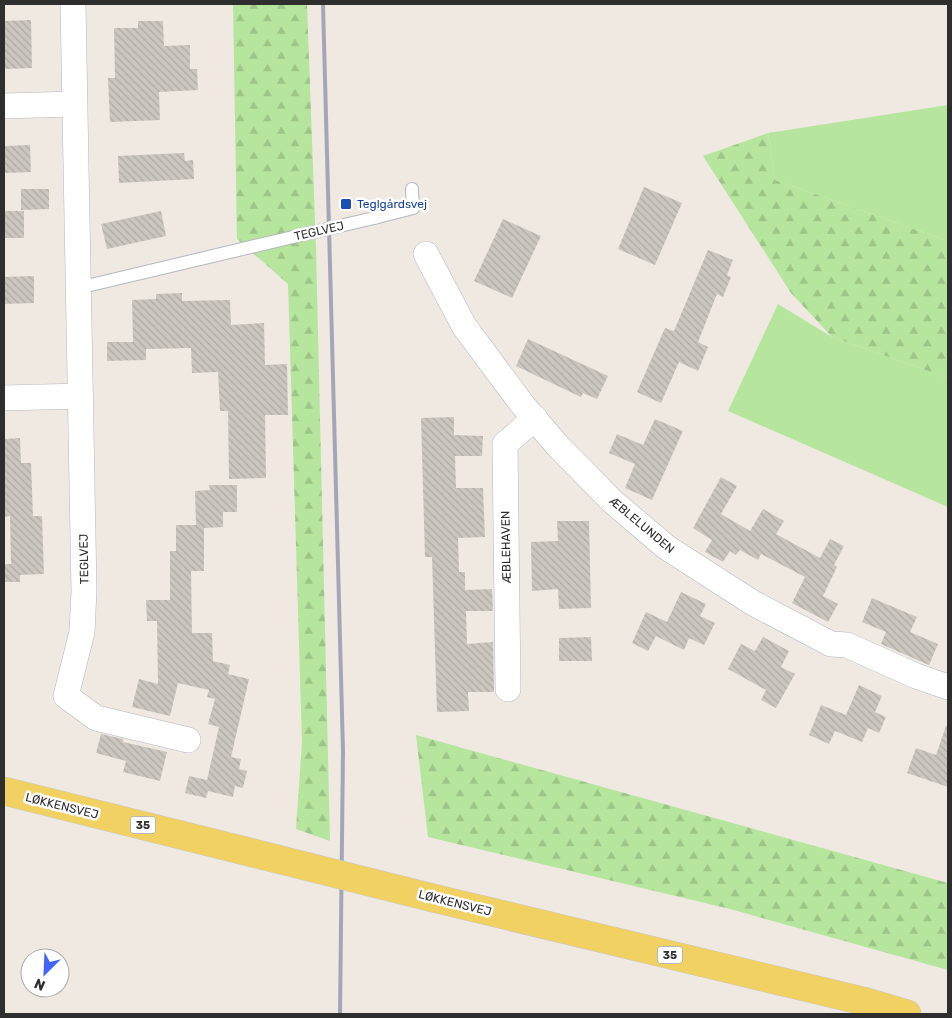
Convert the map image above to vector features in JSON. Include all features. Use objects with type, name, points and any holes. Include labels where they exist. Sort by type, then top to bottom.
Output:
[{"type":"main road","name":"LØKKENSVEJ","points":[[4,791],[433,898],[854,999],[907,1014]]},
{"type":"street","name":"TEGLVEJ","points":[[73,4],[78,288],[82,396],[84,600],[82,632],[66,696],[96,718],[188,740]]},
{"type":"street","points":[[4,106],[75,104]]},
{"type":"street","name":"ÆBLELUNDEN","points":[[426,254],[464,326],[486,358],[535,418],[619,507],[666,547],[753,604],[831,644],[847,645],[916,676],[948,687]]},
{"type":"street","points":[[4,398],[82,396]]},
{"type":"street","name":"ÆBLEHAVEN","points":[[508,688],[505,444],[535,418]]},
{"type":"lane","name":"TEGLVEJ","points":[[78,288],[413,208],[412,189]]},
{"type":"green space","points":[[233,4],[307,4],[316,249],[330,841],[296,829],[302,742],[288,284],[237,239]]},
{"type":"green space","points":[[948,105],[948,241],[775,180],[768,133]]},
{"type":"green space","points":[[768,133],[775,180],[948,241],[948,378],[832,337],[791,293],[703,156]]},
{"type":"green space","points":[[778,304],[832,337],[948,378],[948,507],[728,411]]},
{"type":"green space","points":[[416,735],[948,883],[948,970],[730,909],[428,837]]},
{"type":"building","points":[[31,20],[32,68],[4,69],[4,21]]},
{"type":"building","points":[[138,21],[163,21],[164,46],[190,45],[190,69],[197,69],[198,90],[159,92],[160,120],[110,122],[108,78],[115,78],[114,28],[138,28]]},
{"type":"building","points":[[30,145],[31,172],[4,173],[4,146]]},
{"type":"building","points":[[184,153],[185,161],[193,160],[194,179],[119,183],[118,156]]},
{"type":"building","points":[[644,187],[682,203],[655,265],[618,249]]},
{"type":"building","points":[[21,189],[49,189],[49,209],[21,210]]},
{"type":"building","points":[[4,211],[24,211],[24,238],[4,238]]},
{"type":"building","points":[[161,211],[166,236],[107,249],[101,224]]},
{"type":"building","points":[[503,219],[541,236],[512,298],[474,281]]},
{"type":"building","points":[[708,250],[733,260],[727,275],[731,277],[723,297],[717,294],[698,342],[708,347],[698,371],[679,362],[661,403],[637,392],[665,328],[674,331]]},
{"type":"building","points":[[34,276],[34,303],[4,304],[4,277]]},
{"type":"building","points":[[182,293],[182,301],[230,300],[231,325],[264,323],[265,365],[287,364],[288,415],[265,415],[266,478],[229,479],[228,411],[220,411],[218,372],[192,373],[191,348],[146,349],[146,360],[107,361],[107,342],[133,342],[132,300],[156,299],[156,294]]},
{"type":"building","points":[[528,339],[608,376],[597,399],[583,393],[581,397],[516,366]]},
{"type":"building","points":[[454,417],[454,435],[483,436],[482,456],[455,456],[456,488],[483,488],[485,537],[458,538],[459,572],[465,572],[465,590],[492,589],[493,611],[466,611],[467,644],[493,642],[494,692],[468,692],[469,711],[437,712],[432,557],[425,557],[421,418]]},
{"type":"building","points":[[655,419],[683,431],[652,500],[625,488],[635,464],[609,453],[617,434],[643,445]]},
{"type":"building","points":[[20,438],[21,463],[31,463],[33,516],[42,516],[44,574],[20,575],[20,582],[4,582],[4,564],[11,564],[10,516],[4,517],[4,439]]},
{"type":"building","points":[[721,477],[737,486],[721,514],[750,531],[763,509],[784,521],[776,534],[820,558],[830,539],[844,546],[834,565],[837,567],[823,596],[838,604],[828,622],[792,603],[805,577],[761,554],[758,560],[740,550],[736,555],[730,551],[723,562],[705,552],[712,540],[693,528]]},
{"type":"building","points":[[209,485],[237,485],[237,512],[223,512],[223,527],[204,528],[204,571],[191,571],[192,633],[212,633],[213,661],[230,665],[228,674],[249,679],[231,757],[241,759],[239,769],[247,771],[243,788],[235,786],[233,797],[208,791],[206,798],[185,793],[189,776],[207,780],[219,727],[208,724],[215,699],[207,697],[209,690],[178,683],[170,716],[132,707],[139,679],[158,684],[157,621],[147,621],[146,600],[170,600],[170,551],[176,551],[176,525],[196,525],[195,491],[210,490]]},
{"type":"building","points":[[557,521],[589,521],[591,608],[559,609],[558,589],[532,591],[531,542],[558,541]]},
{"type":"building","points":[[681,592],[706,604],[700,616],[715,623],[704,645],[689,638],[684,650],[656,636],[648,651],[632,643],[646,612],[667,622]]},
{"type":"building","points":[[872,598],[917,617],[910,632],[938,644],[929,665],[881,644],[886,632],[862,622]]},
{"type":"building","points":[[591,637],[592,661],[559,661],[559,638]]},
{"type":"building","points":[[763,637],[789,651],[781,667],[795,674],[776,708],[761,700],[766,690],[728,669],[741,644],[755,651]]},
{"type":"building","points":[[859,685],[882,696],[875,712],[886,717],[879,733],[868,728],[862,742],[835,731],[829,744],[809,735],[821,705],[846,715]]},
{"type":"building","points":[[946,726],[948,726],[948,787],[907,773],[916,748],[936,755]]},
{"type":"building","points":[[101,734],[123,739],[123,742],[167,752],[160,781],[123,772],[126,761],[96,753]]},
{"type":"railway","points":[[323,4],[343,751],[340,1014]]},
{"type":"place","name":"Teglgårdsvej","points":[[346,204]]}]
